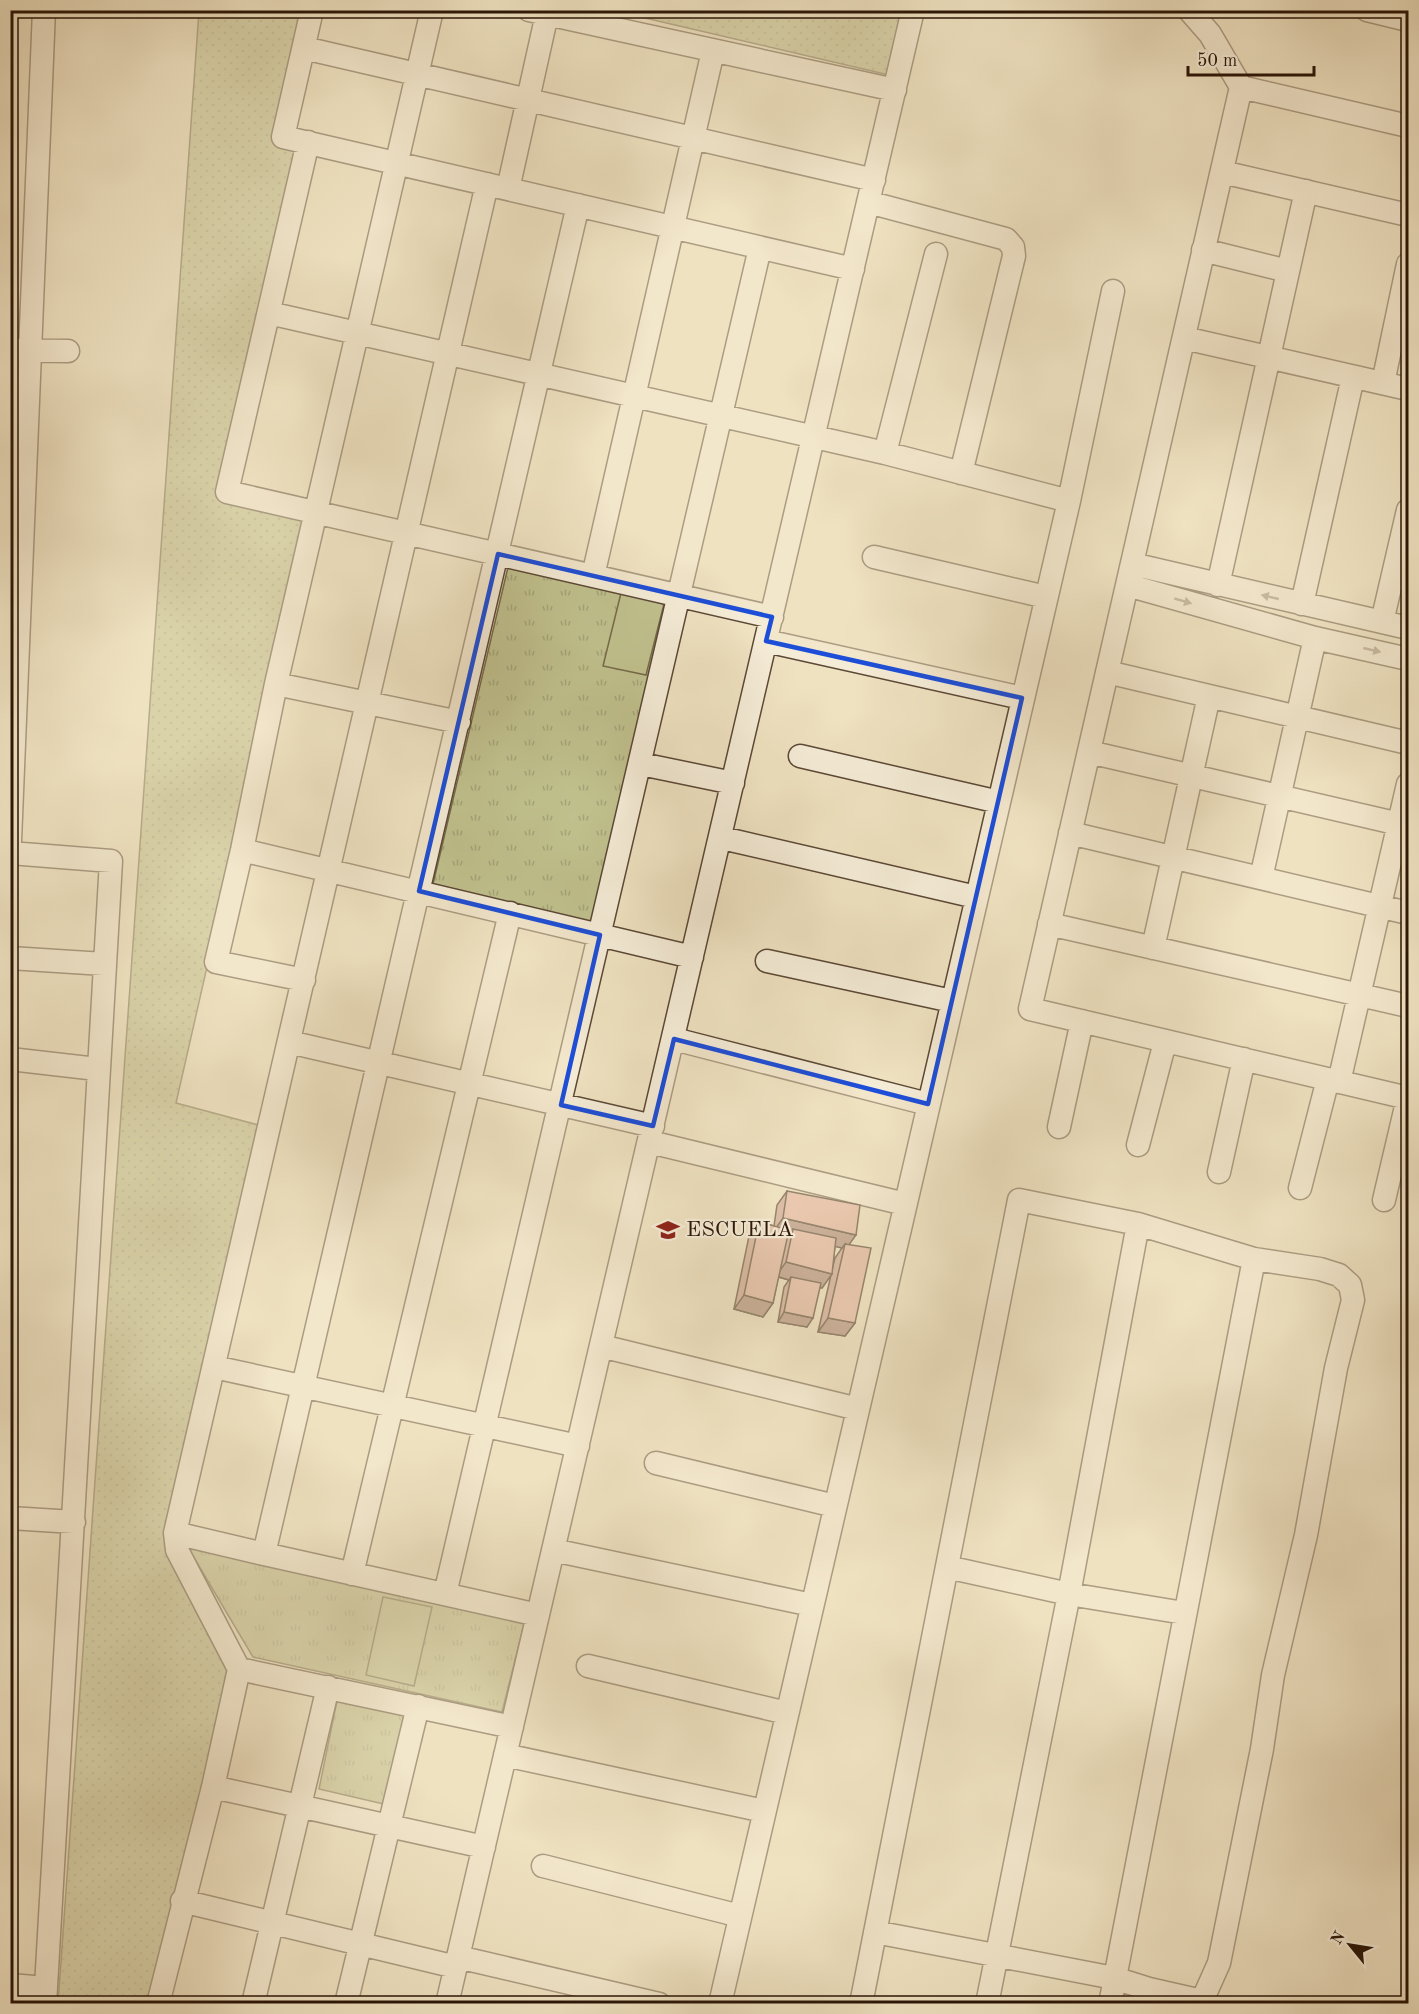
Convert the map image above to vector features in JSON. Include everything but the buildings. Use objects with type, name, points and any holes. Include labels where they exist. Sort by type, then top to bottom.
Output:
[{"type":"street","points":[[10,841],[20,350],[44,10]]},
{"type":"street","points":[[312,10],[283,137],[853,270]]},
{"type":"street","points":[[304,980],[216,962],[276,684],[432,10]]},
{"type":"street","points":[[447,2004],[692,957],[722,838],[913,10]]},
{"type":"street","points":[[1189,10],[1210,34],[1241,87],[1030,1009],[1408,1098],[1384,1200]]},
{"type":"street","points":[[1367,10],[1408,20]]},
{"type":"street","points":[[159,2004],[182,1901],[213,1787],[239,1669],[177,1550],[175,1533],[448,353],[497,187],[528,100],[538,12],[895,90]]},
{"type":"street","points":[[303,48],[874,180]]},
{"type":"street","points":[[593,576],[713,51]]},
{"type":"street","points":[[1241,87],[1408,126]]},
{"type":"street","points":[[308,142],[227,492],[772,617]]},
{"type":"street","points":[[1222,172],[1408,215]]},
{"type":"street","points":[[1218,585],[1306,191]]},
{"type":"street","points":[[868,202],[1006,239],[1013,247],[1014,256],[961,473]]},
{"type":"street","points":[[264,1554],[578,206]]},
{"type":"street","points":[[446,1594],[760,248]]},
{"type":"street","points":[[1203,250],[1288,271]]},
{"type":"street","points":[[885,453],[936,254]]},
{"type":"street","points":[[1383,384],[1405,296],[1408,264]]},
{"type":"street","points":[[720,2004],[1069,501],[1113,291]]},
{"type":"street","points":[[269,312],[885,453],[1069,501]]},
{"type":"street","points":[[1184,338],[1408,389]]},
{"type":"street","points":[[20,350],[68,351]]},
{"type":"street","points":[[1302,604],[1353,377]]},
{"type":"street","points":[[1382,622],[1408,510]]},
{"type":"street","points":[[874,557],[1046,597]]},
{"type":"street","points":[[1130,575],[1218,585],[1408,628]]},
{"type":"street","points":[[1130,575],[1315,638],[1408,659]]},
{"type":"street","points":[[1261,878],[1315,638]]},
{"type":"street","points":[[766,641],[1023,698]]},
{"type":"street","points":[[1107,672],[1408,743]]},
{"type":"street","points":[[276,684],[459,722]]},
{"type":"street","points":[[1153,948],[1209,696]]},
{"type":"street","points":[[1089,752],[1404,825]]},
{"type":"street","points":[[800,756],[999,802]]},
{"type":"street","points":[[640,764],[733,783]]},
{"type":"street","points":[[1300,1188],[1359,995],[1380,906],[1404,825],[1408,784]]},
{"type":"street","points":[[1070,833],[1408,912]]},
{"type":"street","points":[[722,838],[976,897]]},
{"type":"street","points":[[242,850],[692,957]]},
{"type":"street","points":[[10,853],[111,861],[97,1069],[74,1522],[45,1996],[10,1985]]},
{"type":"street","points":[[352,1574],[510,913]]},
{"type":"street","points":[[1049,924],[1408,1006]]},
{"type":"street","points":[[10,958],[104,964]]},
{"type":"street","points":[[767,961],[952,1001]]},
{"type":"street","points":[[1059,1127],[1082,1021]]},
{"type":"street","points":[[674,1039],[928,1104]]},
{"type":"street","points":[[289,1042],[561,1105],[652,1134],[905,1204]]},
{"type":"street","points":[[1138,1145],[1165,1042]]},
{"type":"street","points":[[10,1059],[97,1069]]},
{"type":"street","points":[[1219,1172],[1244,1059]]},
{"type":"street","points":[[861,2004],[875,1932],[1019,1200],[1138,1224],[1254,1259],[1320,1269],[1339,1275],[1350,1285],[1353,1300],[1336,1368],[1306,1536],[1273,1675],[1262,1749],[1219,1963],[1202,2002],[1114,1978],[875,1932]]},
{"type":"street","points":[[987,2004],[1069,1594],[1138,1224]]},
{"type":"street","points":[[1110,2004],[1254,1259]]},
{"type":"street","points":[[601,1346],[858,1409]]},
{"type":"street","points":[[214,1367],[578,1446]]},
{"type":"street","points":[[656,1463],[835,1506]]},
{"type":"street","points":[[10,1518],[74,1522]]},
{"type":"street","points":[[175,1533],[538,1615]]},
{"type":"street","points":[[553,1550],[812,1605]]},
{"type":"street","points":[[947,1567],[1069,1594],[1184,1613]]},
{"type":"street","points":[[588,1666],[787,1713]]},
{"type":"street","points":[[239,1669],[512,1727]]},
{"type":"street","points":[[253,2004],[328,1687]]},
{"type":"street","points":[[346,2004],[418,1707]]},
{"type":"street","points":[[505,1755],[764,1811]]},
{"type":"street","points":[[213,1787],[484,1847]]},
{"type":"street","points":[[543,1866],[740,1916]]},
{"type":"street","points":[[182,1901],[360,1944],[658,2004]]},
{"type":"highlighted area","points":[[498,554],[772,617],[766,641],[1022,698],[928,1104],[674,1039],[653,1126],[561,1105],[600,935],[419,891]]},
{"type":"green space","points":[[199,11],[306,11],[277,141],[302,147],[220,495],[310,515],[176,1103],[262,1126],[166,1547],[234,1661],[152,2003],[58,2004]]},
{"type":"green space","points":[[615,11],[903,11],[889,75]]},
{"type":"green space","points":[[509,563],[669,601],[594,924],[433,884]]},
{"type":"green space","points":[[621,593],[664,604],[646,675],[603,666]]},
{"type":"green space","points":[[191,1544],[525,1620],[502,1712],[253,1657],[190,1551]]},
{"type":"green space","points":[[383,1597],[432,1607],[414,1686],[366,1675]]},
{"type":"green space","points":[[338,1696],[410,1713],[388,1805],[319,1789]]},
{"type":"place","name":"ESCUELA","points":[[668,1230]]}]
